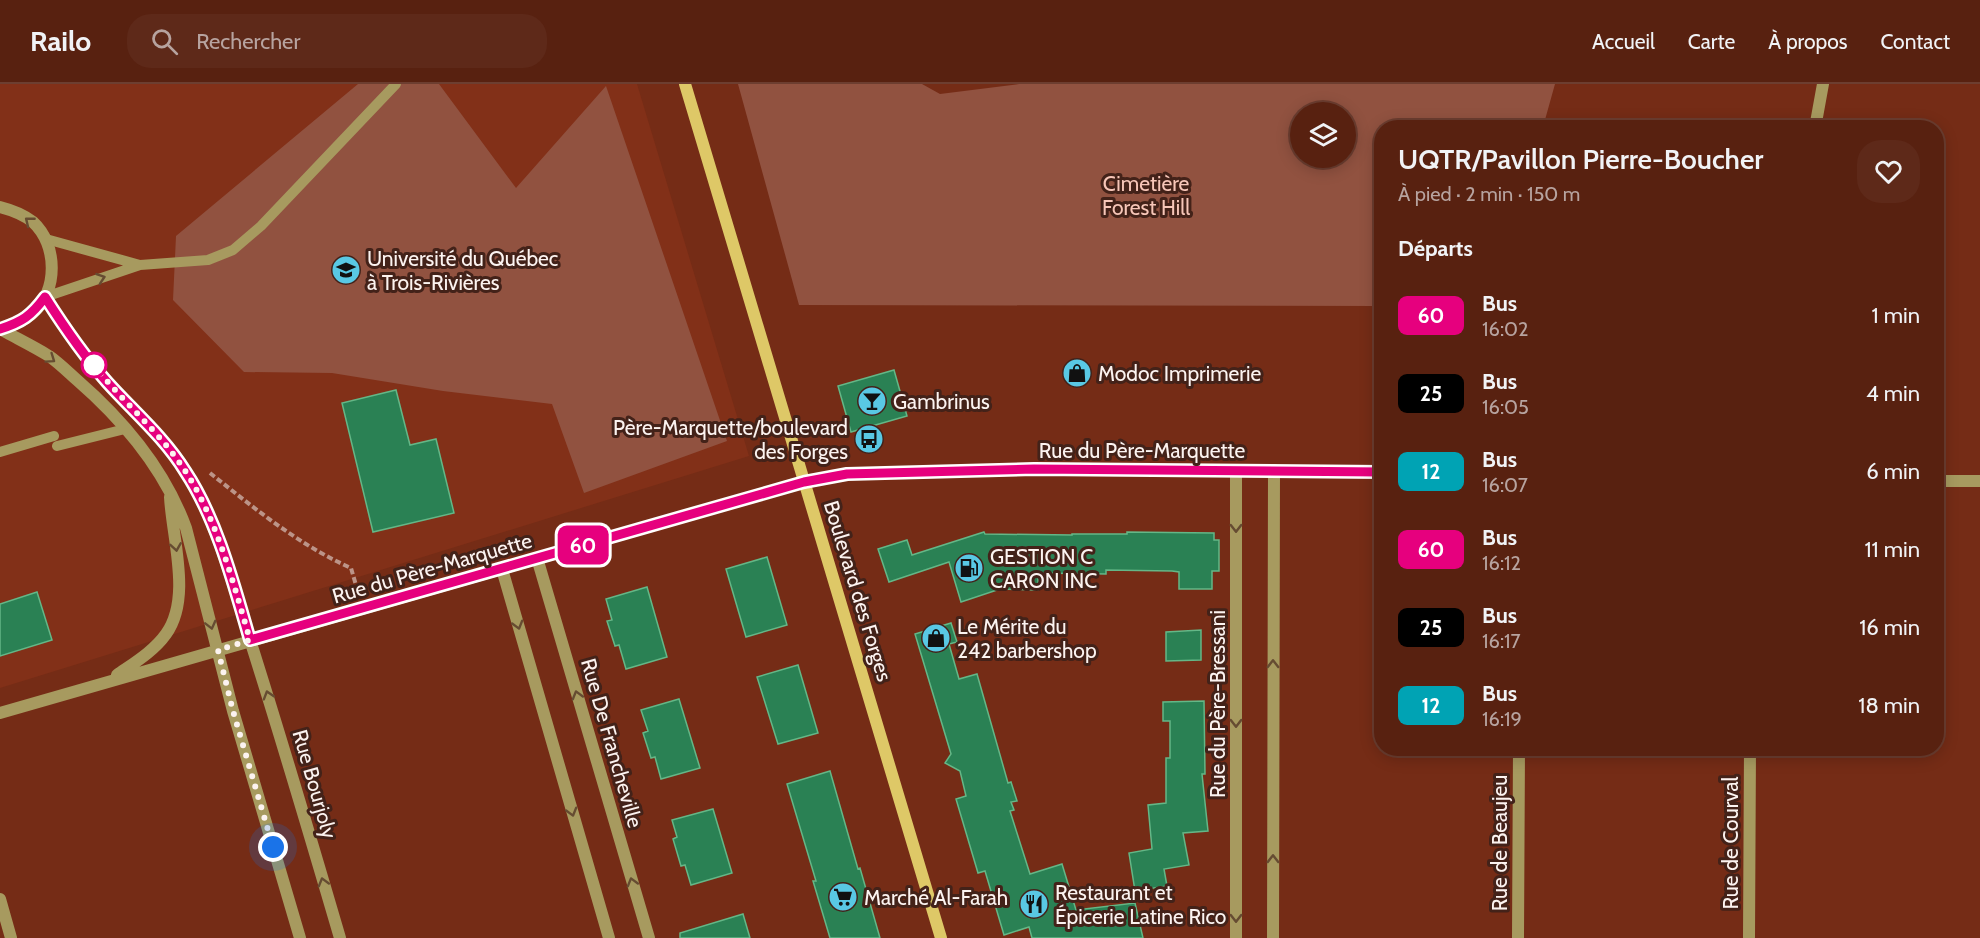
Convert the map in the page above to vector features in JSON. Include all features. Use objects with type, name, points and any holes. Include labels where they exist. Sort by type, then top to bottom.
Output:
[{"type":"main road","name":"Boulevard des Forges","points":[[685,84],[804,482],[818,521],[941,938]]},
{"type":"street","points":[[1817,120],[1824,84]]},
{"type":"street","points":[[0,207],[17,212],[34,223],[46,239],[52,258],[52,278],[45,297],[34,312],[18,324],[0,329]]},
{"type":"street","name":"Rue Bourjoly","points":[[45,297],[62,324],[106,381],[162,440],[187,472],[202,503],[219,544],[250,640],[340,938]]},
{"type":"street","points":[[0,329],[51,357],[93,394],[144,452],[169,489],[186,528],[233,711],[300,938]]},
{"type":"street","name":"Rue du Père-Marquette","points":[[0,713],[804,482],[847,474],[1034,469],[1374,472]]},
{"type":"street","name":"Rue du Père-Bressani","points":[[1236,470],[1236,938]]},
{"type":"street","points":[[1273,938],[1274,470]]},
{"type":"street","points":[[1944,481],[1980,481]]},
{"type":"street","points":[[108,681],[155,646],[173,622],[178,604],[179,574],[171,522],[169,489]]},
{"type":"street","name":"Rue De Francheville","points":[[537,558],[649,938]]},
{"type":"street","points":[[502,568],[609,938]]},
{"type":"street","name":"Rue de Beaujeu","points":[[1518,938],[1519,756]]},
{"type":"street","name":"Rue de Courval","points":[[1749,938],[1750,756]]},
{"type":"street","points":[[0,899],[11,938]]},
{"type":"lane","points":[[45,297],[140,265],[208,260],[233,250],[261,226],[396,84]]},
{"type":"lane","points":[[46,239],[140,265]]},
{"type":"lane","points":[[0,452],[125,429]]},
{"type":"path","points":[[187,472],[204,468],[293,536],[325,556],[351,568],[363,608]]},
{"type":"shaded area","name":"Université du Québec à Trois-Rivières","points":[[0,84],[637,84],[749,456],[0,688]]},
{"type":"green space","points":[[358,84],[439,84],[516,188],[606,86],[727,441],[584,493],[552,404],[443,391],[332,373],[244,372],[173,300],[176,236]]},
{"type":"green space","name":"Cimetière Forest Hill","points":[[738,84],[922,84],[940,94],[1019,84],[1555,84],[1545,120],[1374,120],[1374,306],[799,305]]},
{"type":"building","name":"Gambrinus","points":[[894,370],[907,416],[851,432],[838,386]]},
{"type":"building","points":[[396,390],[410,445],[436,439],[454,513],[373,532],[342,403]]},
{"type":"building","points":[[984,532],[985,534],[1072,535],[1127,534],[1127,532],[1214,533],[1214,540],[1219,540],[1219,571],[1212,571],[1212,589],[1179,589],[1179,572],[1172,571],[1106,570],[1106,574],[1038,573],[1038,590],[1000,589],[961,602],[949,562],[889,582],[878,549],[907,540],[912,555]]},
{"type":"building","points":[[767,557],[787,625],[746,637],[726,569]]},
{"type":"building","points":[[647,587],[667,657],[626,669],[619,645],[615,646],[607,621],[612,620],[606,599]]},
{"type":"building","points":[[37,592],[52,640],[0,656],[0,604]]},
{"type":"building","points":[[951,623],[957,642],[949,644],[959,679],[977,674],[1008,783],[1011,782],[1017,801],[1011,802],[1014,810],[1010,811],[1030,874],[1062,864],[1076,910],[1135,903],[1143,938],[1032,938],[1029,927],[1004,935],[985,871],[978,873],[956,799],[966,796],[960,771],[945,763],[951,754],[915,634]]},
{"type":"building","points":[[1201,630],[1201,660],[1166,661],[1166,632]]},
{"type":"building","points":[[798,665],[818,733],[778,744],[757,677]]},
{"type":"building","points":[[679,699],[700,768],[661,779],[655,757],[651,758],[643,733],[648,731],[641,710]]},
{"type":"building","points":[[1204,701],[1205,774],[1202,774],[1208,831],[1183,833],[1189,865],[1164,869],[1167,886],[1135,891],[1129,853],[1152,849],[1148,805],[1166,803],[1166,758],[1170,758],[1170,721],[1163,721],[1163,702]]},
{"type":"building","points":[[830,771],[880,938],[830,938],[813,881],[816,881],[787,784]]},
{"type":"building","points":[[713,809],[732,873],[691,885],[685,865],[681,866],[673,839],[677,837],[672,820]]},
{"type":"building","points":[[743,914],[750,938],[680,938],[680,933]]},
{"type":"bus line","name":"60","points":[[0,329],[18,324],[34,312],[45,297],[62,324],[106,381],[171,451],[187,472],[212,526],[250,640],[804,482],[847,474],[1034,469],[1374,472]]},
{"type":"place","name":"Université du Québec à Trois-Rivières","points":[[346,270]]},
{"type":"place","name":"Modoc Imprimerie","points":[[1077,373]]},
{"type":"place","name":"Gambrinus","points":[[872,401]]},
{"type":"place","name":"Père-Marquette/boulevard des Forges","points":[[869,439]]},
{"type":"place","name":"GESTION C CARON INC","points":[[969,568]]},
{"type":"place","name":"Le Mérite du 242 barbershop","points":[[936,638]]},
{"type":"place","name":"Marché Al-Farah","points":[[843,897]]},
{"type":"place","name":"Restaurant et Épicerie Latine Rico","points":[[1034,904]]},
{"type":"route","points":[[94,365],[106,381],[162,440],[187,472],[219,544],[250,640],[218,650],[233,711],[273,847]]}]
